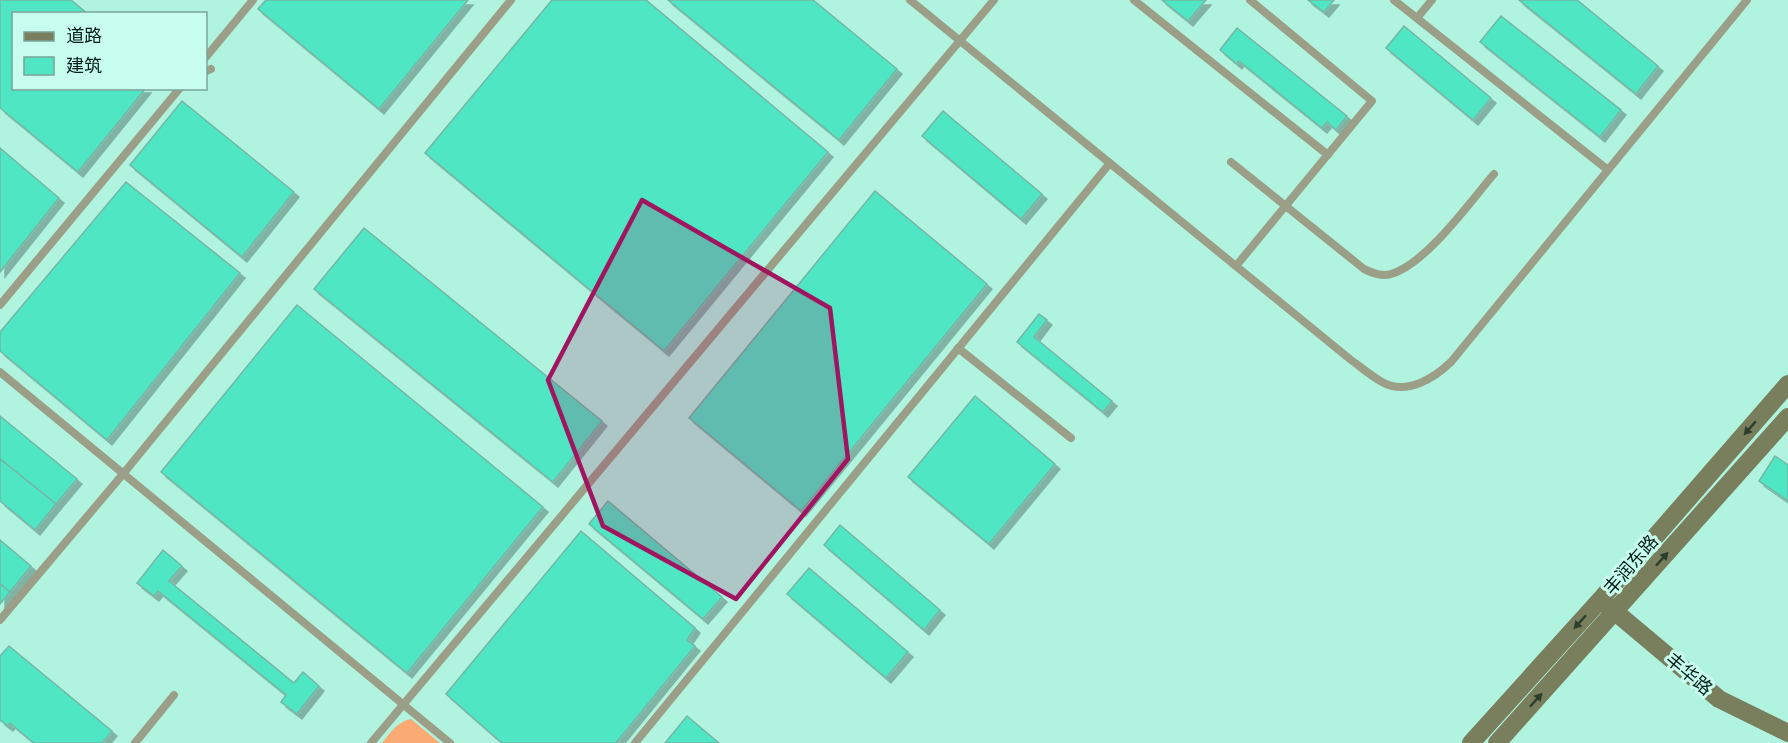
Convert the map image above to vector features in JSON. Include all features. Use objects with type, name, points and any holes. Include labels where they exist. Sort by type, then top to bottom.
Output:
[{"type":"street","name":"丰润东路","points":[[1471,743],[1605,595],[1788,384]]},
{"type":"street","name":"丰润东路","points":[[1497,743],[1788,417]]},
{"type":"street","name":"丰华路","points":[[1605,595],[1719,699],[1788,733]]},
{"type":"street","name":"丰华路","points":[[1619,607],[1725,691],[1788,722]]},
{"type":"lane","points":[[207,56],[253,0]]},
{"type":"lane","points":[[0,620],[123,474],[512,0]]},
{"type":"lane","points":[[910,0],[1351,360],[1384,383],[1395,386],[1421,383],[1440,373],[1451,362],[1747,0]]},
{"type":"lane","points":[[371,743],[994,0]]},
{"type":"lane","points":[[1134,0],[1328,155]]},
{"type":"lane","points":[[1236,266],[1372,101],[1250,0]]},
{"type":"lane","points":[[1394,0],[1608,170]]},
{"type":"lane","points":[[1417,18],[1432,0]]},
{"type":"lane","points":[[0,305],[178,90]]},
{"type":"lane","points":[[1231,162],[1364,269],[1384,276],[1400,271],[1419,258],[1435,243],[1494,174]]},
{"type":"lane","points":[[635,743],[1110,163]]},
{"type":"lane","points":[[958,348],[1071,438]]},
{"type":"lane","points":[[0,372],[450,743]]},
{"type":"lane","points":[[135,743],[174,695]]},
{"type":"highlighted area","points":[[642,200],[830,308],[848,459],[736,599],[603,526],[548,380]]},
{"type":"shaded area","points":[[411,719],[440,743],[382,743],[398,725]]},
{"type":"building","points":[[0,0],[71,0],[86,12],[12,12],[12,90],[144,90],[78,172],[0,108]]},
{"type":"building","points":[[266,0],[468,0],[379,109],[258,9]]},
{"type":"building","points":[[552,0],[646,0],[828,152],[664,351],[425,153]]},
{"type":"building","points":[[668,0],[813,0],[897,69],[839,140]]},
{"type":"building","points":[[1162,0],[1206,0],[1188,21]]},
{"type":"building","points":[[1308,0],[1334,0],[1324,12]]},
{"type":"building","points":[[1519,0],[1577,0],[1658,66],[1636,94]]},
{"type":"building","points":[[1501,16],[1621,110],[1600,137],[1480,42]]},
{"type":"building","points":[[1404,26],[1491,98],[1473,120],[1386,48]]},
{"type":"building","points":[[1237,28],[1347,116],[1336,130],[1327,122],[1322,128],[1239,61],[1237,64],[1220,50]]},
{"type":"building","points":[[182,101],[294,192],[242,257],[130,165]]},
{"type":"building","points":[[943,111],[1042,194],[1021,219],[922,136]]},
{"type":"building","points":[[0,148],[59,198],[0,272]]},
{"type":"building","points":[[126,182],[240,273],[107,440],[0,351],[0,332]]},
{"type":"building","points":[[875,191],[987,284],[801,511],[689,418]]},
{"type":"building","points":[[364,228],[602,421],[553,482],[314,289]]},
{"type":"building","points":[[297,305],[543,507],[407,673],[161,472]]},
{"type":"building","points":[[1039,314],[1047,320],[1034,337],[1112,401],[1103,412],[1017,342]]},
{"type":"building","points":[[975,396],[1055,464],[989,544],[908,477]]},
{"type":"building","points":[[0,416],[77,479],[56,504],[0,459]]},
{"type":"building","points":[[1775,456],[1788,465],[1788,501],[1759,481]]},
{"type":"building","points":[[0,459],[56,504],[35,530],[0,501]]},
{"type":"building","points":[[608,501],[722,597],[703,619],[589,524]]},
{"type":"building","points":[[840,525],[940,610],[924,630],[824,545]]},
{"type":"building","points":[[581,531],[695,628],[687,640],[695,646],[616,743],[502,743],[446,694]]},
{"type":"building","points":[[0,540],[31,566],[10,592],[0,584]]},
{"type":"building","points":[[163,550],[182,566],[169,581],[294,683],[303,672],[319,686],[297,714],[281,702],[286,695],[158,591],[154,596],[137,583]]},
{"type":"building","points":[[809,568],[908,652],[886,678],[787,594]]},
{"type":"building","points":[[0,584],[10,592],[0,604]]},
{"type":"building","points":[[9,646],[112,731],[102,743],[34,743],[10,723],[8,726],[0,720],[0,656]]},
{"type":"building","points":[[687,716],[719,743],[665,743]]}]
